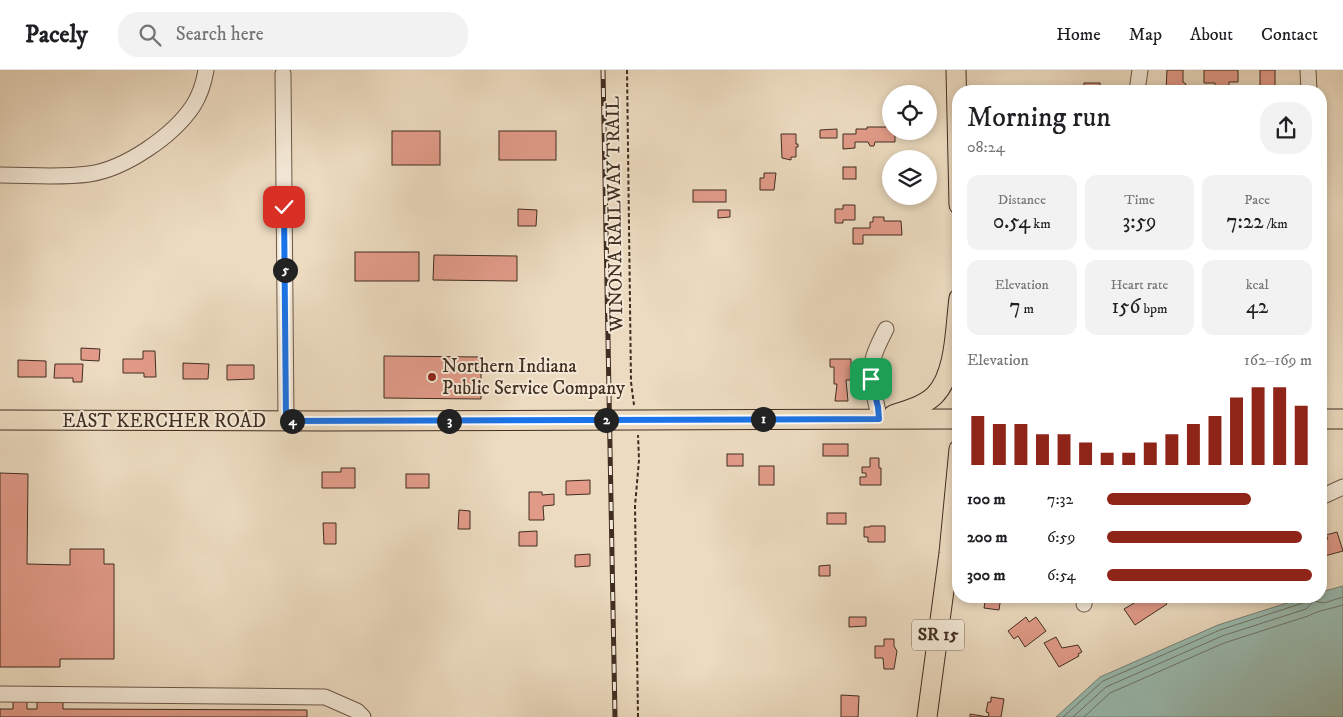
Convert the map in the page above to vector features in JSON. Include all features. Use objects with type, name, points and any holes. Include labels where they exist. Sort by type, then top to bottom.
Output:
[{"type":"main road","points":[[956,70],[956,85]]},
{"type":"main road","points":[[879,419],[914,408],[934,396],[944,383],[950,369],[952,353]]},
{"type":"main road","name":"EAST KERCHER ROAD","points":[[0,420],[952,419]]},
{"type":"main road","points":[[1327,419],[1343,419]]},
{"type":"main road","name":"SR 15","points":[[927,717],[952,549]]},
{"type":"street","points":[[0,175],[66,176],[90,174],[126,161],[158,141],[192,106],[203,83],[206,70]]},
{"type":"street","points":[[1139,85],[1140,70]]},
{"type":"street","points":[[1308,70],[1309,85]]},
{"type":"street","points":[[283,74],[286,421]]},
{"type":"street","points":[[879,419],[871,370],[874,354],[886,329]]},
{"type":"street","points":[[1327,494],[1343,486]]},
{"type":"street","points":[[0,694],[325,697],[357,711],[363,717]]},
{"type":"path","name":"WINONA RAILWAY TRAIL","points":[[628,70],[626,106],[631,382],[639,448],[635,506],[638,717]]},
{"type":"water","points":[[1343,586],[1343,717],[1056,717],[1100,677],[1218,625],[1287,603],[1327,603],[1327,590]]},
{"type":"building","points":[[1167,70],[1183,70],[1183,82],[1186,85],[1166,85]]},
{"type":"building","points":[[1204,70],[1238,70],[1238,82],[1229,82],[1229,85],[1204,83]]},
{"type":"building","points":[[1260,70],[1275,70],[1275,85],[1260,85]]},
{"type":"building","points":[[1084,83],[1100,83],[1100,85],[1084,85]]},
{"type":"building","points":[[867,127],[882,127],[882,140],[895,140],[895,142],[875,142],[874,146],[870,146],[868,142],[855,142],[855,148],[843,149],[843,134],[856,134],[856,129],[867,129]]},
{"type":"building","points":[[837,129],[837,138],[820,138],[820,130]]},
{"type":"building","points":[[392,131],[440,131],[440,165],[392,165]]},
{"type":"building","points":[[499,131],[556,131],[556,160],[499,160]]},
{"type":"building","points":[[781,134],[796,134],[796,144],[798,144],[798,147],[796,147],[796,157],[791,157],[791,160],[782,158]]},
{"type":"building","points":[[843,167],[856,167],[856,179],[843,179]]},
{"type":"building","points":[[764,173],[776,173],[774,190],[760,190],[760,178],[764,178]]},
{"type":"building","points":[[693,190],[726,190],[726,202],[693,202]]},
{"type":"building","points":[[843,205],[855,205],[855,220],[843,220],[843,223],[835,223],[835,209],[843,209]]},
{"type":"building","points":[[518,209],[537,210],[536,226],[518,226]]},
{"type":"building","points":[[718,210],[730,210],[730,217],[718,218]]},
{"type":"building","points":[[873,217],[884,217],[884,221],[901,221],[902,235],[863,235],[863,244],[853,244],[853,228],[870,228],[870,222],[873,222]]},
{"type":"building","points":[[355,252],[419,252],[419,281],[355,281]]},
{"type":"building","points":[[434,255],[517,256],[517,281],[433,280]]},
{"type":"building","points":[[81,348],[100,349],[99,361],[81,360]]},
{"type":"building","points":[[143,351],[155,351],[156,377],[144,377],[144,373],[123,373],[123,359],[143,359]]},
{"type":"building","name":"Northern Indiana Public Service Company","points":[[384,356],[481,357],[481,399],[384,398]]},
{"type":"building","points":[[830,359],[851,359],[851,380],[846,380],[848,401],[835,401],[837,384],[834,384],[834,367],[830,367]]},
{"type":"building","points":[[18,360],[46,361],[46,377],[18,377]]},
{"type":"building","points":[[183,363],[209,364],[208,379],[183,379]]},
{"type":"building","points":[[55,364],[83,364],[82,382],[73,382],[73,378],[54,378]]},
{"type":"building","points":[[227,365],[254,365],[254,379],[227,380]]},
{"type":"building","points":[[823,444],[848,444],[848,456],[823,456]]},
{"type":"building","points":[[727,454],[743,454],[743,466],[727,466]]},
{"type":"building","points":[[870,458],[879,458],[881,485],[860,485],[860,477],[866,477],[866,473],[862,473],[862,467],[870,467]]},
{"type":"building","points":[[759,466],[774,466],[774,485],[759,485]]},
{"type":"building","points":[[341,468],[355,468],[355,488],[322,488],[322,472],[341,472]]},
{"type":"building","points":[[0,473],[28,474],[27,564],[70,565],[70,549],[104,549],[104,564],[114,564],[114,659],[60,659],[60,667],[0,667]]},
{"type":"building","points":[[406,474],[429,474],[429,488],[406,488]]},
{"type":"building","points":[[590,480],[590,494],[566,495],[566,481]]},
{"type":"building","points":[[529,492],[542,492],[542,495],[554,494],[554,505],[543,506],[544,520],[529,520]]},
{"type":"building","points":[[459,510],[470,511],[470,529],[458,529]]},
{"type":"building","points":[[827,513],[846,513],[846,524],[827,524]]},
{"type":"building","points":[[323,523],[336,523],[336,544],[324,544]]},
{"type":"building","points":[[885,526],[885,542],[868,542],[868,537],[864,537],[864,527]]},
{"type":"building","points":[[537,531],[537,546],[519,546],[519,532]]},
{"type":"building","points":[[1337,532],[1343,551],[1327,555],[1327,535]]},
{"type":"building","points":[[590,554],[590,566],[575,567],[575,555]]},
{"type":"building","points":[[830,565],[830,576],[819,576],[819,566]]},
{"type":"building","points":[[985,603],[1000,603],[999,610],[984,608]]},
{"type":"building","points":[[1134,603],[1167,604],[1135,625],[1124,609]]},
{"type":"building","points":[[849,617],[866,617],[866,626],[849,627]]},
{"type":"building","points":[[1026,617],[1029,622],[1036,617],[1046,631],[1025,647],[1018,636],[1014,639],[1008,631]]},
{"type":"building","points":[[1056,637],[1062,648],[1078,645],[1082,652],[1078,654],[1079,656],[1059,667],[1044,643]]},
{"type":"building","points":[[884,639],[894,639],[894,646],[897,651],[894,669],[884,669],[883,658],[875,658],[875,646],[884,646]]},
{"type":"building","points":[[841,695],[859,696],[858,717],[841,717]]},
{"type":"building","points":[[991,697],[1004,699],[1001,717],[988,717],[989,713],[986,712],[988,702],[991,702]]},
{"type":"building","points":[[37,699],[63,699],[63,709],[307,710],[307,717],[0,717],[0,709],[13,709],[13,700],[27,700],[27,709],[37,709]]},
{"type":"building","points":[[970,714],[988,717],[970,717]]},
{"type":"railway","points":[[603,70],[615,717]]},
{"type":"place","name":"Northern Indiana Public Service Company","points":[[432,377]]},
{"type":"route","points":[[284,207],[286,421],[879,419],[871,379]]}]
